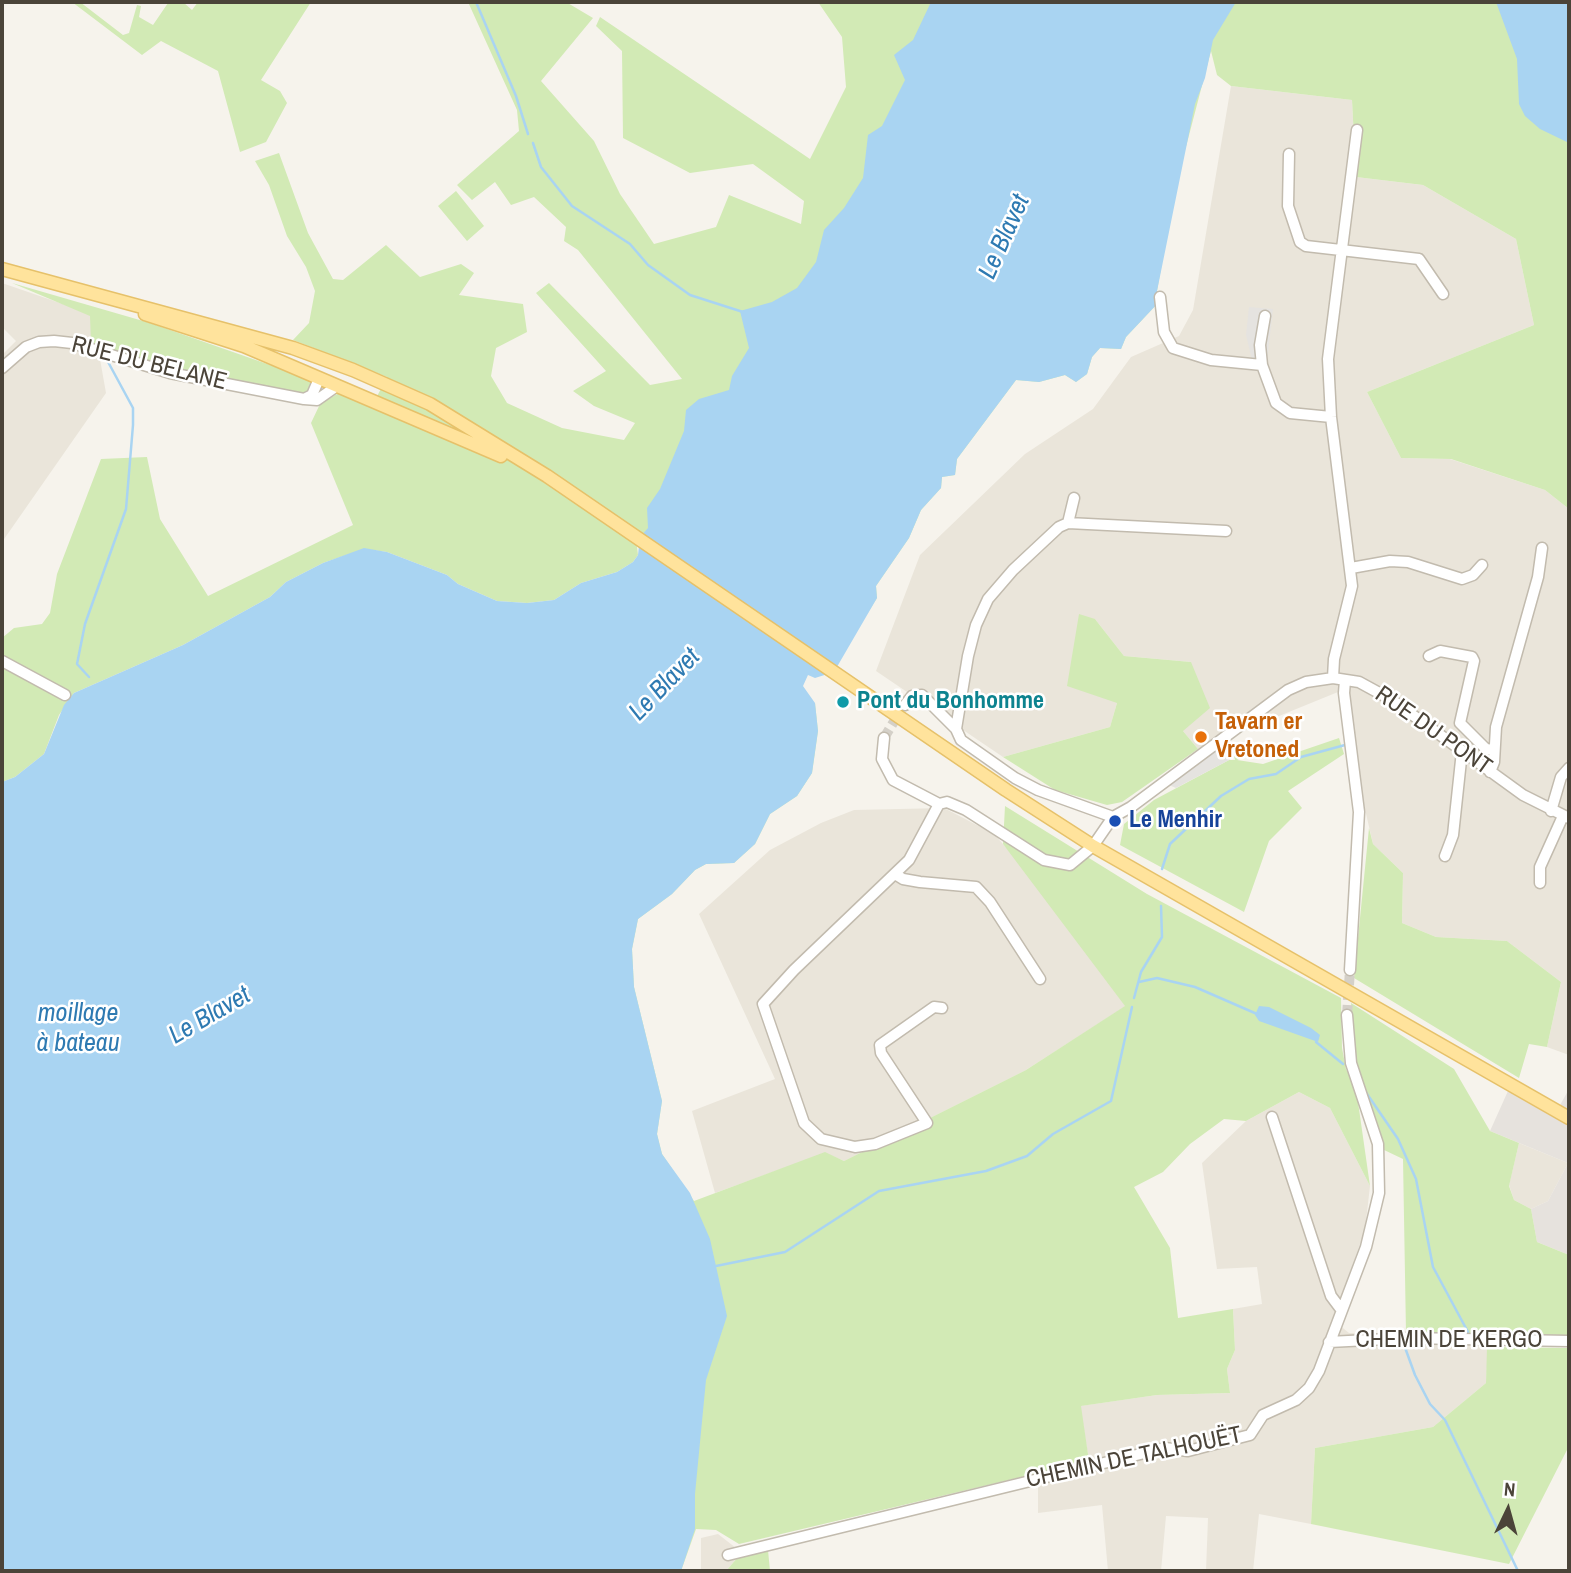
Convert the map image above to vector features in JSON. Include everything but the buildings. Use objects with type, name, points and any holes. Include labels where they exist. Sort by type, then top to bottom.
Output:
[{"type":"main road","points":[[2,271],[185,316],[353,370],[456,419],[547,476],[897,717],[1093,846],[1569,1118]]},
{"type":"street","points":[[1333,678],[1334,659],[1352,586],[1331,417],[1328,359],[1357,130]]},
{"type":"street","points":[[1289,154],[1288,206],[1298,238],[1306,246],[1419,259],[1443,294]]},
{"type":"street","points":[[1160,297],[1164,332],[1173,348],[1212,360],[1262,365]]},
{"type":"street","points":[[1265,316],[1259,345],[1262,365],[1281,409],[1290,413],[1331,417]]},
{"type":"street","name":"RUE DU BELANE","points":[[2,368],[26,347],[39,342],[72,343],[170,373],[303,399]]},
{"type":"street","points":[[303,399],[312,395],[318,381]]},
{"type":"street","points":[[303,399],[317,400],[334,388]]},
{"type":"street","points":[[1068,523],[1074,498]]},
{"type":"street","points":[[956,729],[956,713],[968,656],[976,625],[988,599],[1013,570],[1059,527],[1068,523],[1226,531]]},
{"type":"street","points":[[1490,772],[1494,762],[1496,727],[1538,577],[1542,548]]},
{"type":"street","points":[[1351,568],[1390,561],[1408,562],[1462,579],[1473,575],[1482,565]]},
{"type":"street","points":[[1429,656],[1440,651],[1472,657],[1474,661],[1460,723],[1486,749],[1493,750]]},
{"type":"street","points":[[2,661],[65,695]]},
{"type":"street","name":"RUE DU PONT","points":[[1093,846],[1112,817],[1142,799],[1288,690],[1306,682],[1333,678],[1372,688],[1490,772],[1551,811],[1566,817]]},
{"type":"street","points":[[1345,680],[1344,693],[1359,788],[1350,971]]},
{"type":"street","points":[[905,705],[912,696],[922,695],[956,729],[961,740],[1015,778],[1038,790],[1112,817]]},
{"type":"street","points":[[884,738],[882,759],[888,774],[904,786],[939,804],[947,802],[966,810],[1028,851],[1056,863],[1070,864],[1093,846]]},
{"type":"street","points":[[1445,856],[1453,835],[1462,751]]},
{"type":"street","points":[[1551,811],[1561,777],[1569,768]]},
{"type":"street","points":[[939,804],[918,847],[895,874],[767,998],[764,1011],[804,1124],[813,1133],[831,1142],[864,1147],[927,1123],[881,1052],[880,1045],[934,1007],[942,1008]]},
{"type":"street","points":[[1540,883],[1540,867],[1566,817]]},
{"type":"street","points":[[895,874],[903,879],[920,882],[968,885],[983,892],[1040,979]]},
{"type":"street","name":"CHEMIN DE TALHOUËT","points":[[728,1555],[1166,1448],[1188,1451],[1250,1436],[1263,1415],[1296,1399],[1309,1388],[1320,1371],[1340,1308],[1372,1228],[1380,1176],[1376,1135],[1351,1063],[1347,1015]]},
{"type":"street","points":[[1272,1117],[1331,1296],[1340,1308]]},
{"type":"street","name":"CHEMIN DE KERGO","points":[[1329,1342],[1407,1338],[1569,1341]]},
{"type":"shaded area","points":[[1231,86],[1352,100],[1356,177],[1423,185],[1516,239],[1534,325],[1367,392],[1401,458],[1450,459],[1545,490],[1569,509],[1569,1055],[1547,1047],[1561,982],[1507,941],[1436,937],[1402,923],[1403,873],[1373,844],[1338,692],[1198,749],[1183,731],[1191,662],[1124,656],[1095,619],[1117,703],[1110,727],[1003,757],[876,671],[920,555],[1025,454],[1093,409],[1131,357],[1179,336],[1193,310]]},
{"type":"shaded area","points":[[2,283],[92,314],[106,393],[2,542],[2,355],[16,341],[2,327]]},
{"type":"shaded area","points":[[1249,307],[1273,309],[1267,361],[1252,360],[1246,335]]},
{"type":"shaded area","points":[[1220,739],[1233,758],[1176,788],[1164,783]]},
{"type":"shaded area","points":[[944,808],[994,834],[1021,864],[1126,1006],[1026,1070],[844,1161],[825,1153],[715,1193],[692,1111],[775,1079],[699,914],[770,850],[821,823],[854,810]]},
{"type":"shaded area","points":[[1569,1089],[1569,1255],[1537,1242],[1531,1209],[1548,1201],[1568,1163],[1490,1131],[1508,1091],[1554,1116]]},
{"type":"shaded area","points":[[1299,1092],[1330,1108],[1370,1186],[1365,1230],[1333,1320],[1349,1333],[1489,1332],[1486,1383],[1433,1427],[1315,1448],[1311,1524],[1259,1514],[1253,1571],[1206,1571],[1208,1518],[1166,1516],[1161,1571],[1108,1571],[1102,1505],[1038,1513],[1038,1474],[1089,1461],[1080,1406],[1157,1395],[1230,1393],[1227,1369],[1235,1350],[1233,1309],[1262,1304],[1257,1267],[1217,1269],[1202,1163],[1246,1121]]},
{"type":"shaded area","points":[[1519,1143],[1568,1163],[1548,1201],[1531,1209],[1514,1200],[1509,1185]]},
{"type":"shaded area","points":[[718,1534],[736,1548],[738,1557],[726,1571],[701,1571],[701,1538]]},
{"type":"green space","points":[[72,2],[80,2],[123,35],[129,33],[137,5],[141,6],[139,17],[153,25],[168,3],[173,2],[183,2],[192,10],[198,2],[311,2],[261,80],[280,91],[287,103],[266,142],[240,152],[218,71],[161,41],[142,55]]},
{"type":"green space","points":[[468,2],[566,2],[593,18],[541,81],[594,141],[620,194],[654,244],[716,227],[729,195],[801,224],[804,201],[753,164],[690,173],[623,138],[622,51],[596,26],[600,17],[810,159],[846,87],[842,37],[818,2],[987,2],[637,547],[638,555],[633,562],[617,572],[581,583],[554,600],[527,603],[497,601],[458,584],[447,575],[387,552],[364,549],[323,563],[286,582],[270,597],[183,645],[74,693],[59,715],[44,754],[15,777],[2,782],[2,638],[14,628],[42,624],[50,613],[57,574],[101,459],[147,457],[160,519],[208,596],[353,525],[311,423],[320,404],[339,393],[372,406],[387,377],[293,340],[309,323],[315,291],[306,267],[287,236],[269,185],[255,161],[279,153],[308,233],[333,279],[343,280],[386,245],[420,277],[461,264],[474,273],[459,295],[523,304],[527,332],[496,348],[491,376],[507,403],[562,428],[624,440],[635,423],[594,406],[573,391],[606,371],[536,293],[549,283],[650,385],[682,379],[578,250],[564,241],[566,227],[534,197],[511,205],[495,182],[472,200],[457,185],[519,131],[517,110]]},
{"type":"green space","points":[[1173,2],[1569,2],[1569,509],[1545,490],[1451,459],[1401,458],[1367,392],[1534,325],[1516,239],[1423,185],[1356,177],[1352,100],[1231,86],[1217,75],[1211,51],[1176,185],[1157,291],[1159,302],[1126,337],[1121,349],[1100,348],[1092,357],[1087,374],[1076,382],[1065,375],[1039,382],[1016,380],[957,459],[955,475],[942,477],[941,488],[921,510],[909,538],[876,586],[877,598],[849,643],[823,611]]},
{"type":"green space","points":[[456,191],[484,226],[467,241],[438,206]]},
{"type":"green space","points":[[12,283],[150,323],[313,380],[308,392],[303,395],[172,370],[91,343],[90,316]]},
{"type":"green space","points":[[1079,614],[1095,619],[1124,656],[1191,662],[1210,708],[1183,731],[1198,749],[1122,802],[1107,805],[1055,790],[1003,757],[1110,727],[1117,703],[1067,686]]},
{"type":"green space","points":[[815,703],[818,731],[812,773],[797,796],[770,814],[755,844],[734,863],[706,864],[695,870],[672,894],[638,919],[632,949],[634,987],[662,1101],[657,1134],[662,1154],[694,1201],[825,1152],[844,1161],[1026,1070],[1125,1006],[1003,844],[1005,806],[1147,894],[1341,998],[1342,1048],[1346,1069],[1356,1088],[1370,1186],[1330,1108],[1299,1092],[1246,1121],[1224,1119],[1190,1144],[1163,1172],[1134,1187],[1170,1248],[1178,1318],[1233,1309],[1235,1350],[1227,1369],[1230,1393],[1157,1395],[1081,1406],[1089,1461],[739,1544],[716,1530],[696,1529],[681,1571],[2,1571]]},
{"type":"green space","points":[[1339,738],[1344,754],[1288,791],[1302,808],[1269,841],[1244,912],[1120,845],[1124,824],[1154,800],[1229,760],[1235,760],[1234,756],[1257,745],[1259,749],[1237,760],[1263,764]]},
{"type":"green space","points":[[1369,828],[1373,844],[1403,873],[1402,923],[1436,937],[1507,941],[1561,982],[1547,1047],[1529,1044],[1519,1078],[1354,978]]},
{"type":"green space","points":[[1351,1003],[1454,1069],[1490,1131],[1519,1143],[1509,1186],[1514,1200],[1531,1209],[1537,1242],[1569,1255],[1569,1335],[1406,1333],[1403,1159],[1382,1149],[1355,1056]]},
{"type":"green space","points":[[1487,1347],[1569,1348],[1569,1446],[1509,1564],[1311,1524],[1315,1448],[1433,1427],[1486,1383]]},
{"type":"green space","points":[[768,1550],[770,1571],[726,1571],[738,1557]]},
{"type":"water","points":[[931,2],[1236,2],[1213,40],[1205,78],[1195,104],[1157,291],[1159,302],[1126,337],[1121,349],[1100,348],[1092,357],[1087,374],[1076,382],[1065,375],[1039,382],[1016,380],[957,459],[955,475],[942,477],[941,488],[921,510],[909,538],[876,586],[877,598],[834,672],[815,678],[808,675],[803,686],[815,703],[818,731],[812,773],[797,796],[770,814],[755,844],[734,863],[706,864],[695,870],[672,894],[638,919],[632,949],[634,987],[662,1101],[657,1134],[662,1154],[690,1193],[710,1239],[727,1316],[706,1380],[695,1494],[695,1529],[681,1571],[2,1571],[2,782],[15,777],[44,754],[64,705],[74,693],[183,645],[270,597],[286,582],[323,563],[364,548],[387,552],[447,575],[458,584],[497,601],[527,603],[554,600],[581,583],[617,572],[633,562],[638,555],[640,537],[648,528],[647,508],[660,489],[684,431],[686,410],[699,399],[729,390],[732,376],[749,348],[740,311],[772,302],[797,288],[816,262],[824,230],[844,208],[863,178],[868,135],[882,126],[905,80],[894,55],[913,40]]},
{"type":"water","points":[[1496,2],[1569,2],[1569,143],[1540,129],[1525,116],[1519,104],[1517,59]]},
{"type":"water","points":[[1259,1006],[1269,1007],[1311,1028],[1320,1035],[1318,1042],[1259,1021],[1255,1015]]},
{"type":"waterway","points":[[476,2],[516,96],[528,134]]},
{"type":"waterway","points":[[533,143],[541,167],[572,206],[630,244],[648,265],[690,295],[743,312]]},
{"type":"waterway","points":[[89,677],[77,664],[85,624],[126,509],[133,425],[133,408],[107,360]]},
{"type":"waterway","points":[[1162,869],[1170,844],[1221,796],[1249,779],[1276,774],[1301,757],[1345,745]]},
{"type":"waterway","points":[[1134,998],[1141,972],[1162,937],[1161,906]]},
{"type":"waterway","points":[[1139,982],[1157,978],[1195,987],[1257,1014]]},
{"type":"waterway","points":[[716,1266],[785,1252],[879,1191],[986,1171],[1027,1156],[1053,1134],[1111,1101],[1132,1007]]},
{"type":"waterway","points":[[1316,1042],[1343,1064]]},
{"type":"waterway","points":[[1365,1091],[1398,1139],[1416,1179],[1433,1267],[1468,1332]]},
{"type":"waterway","points":[[1403,1342],[1415,1375],[1430,1404],[1445,1420],[1518,1571]]},
{"type":"tunnel","points":[[884,738],[901,710]]},
{"type":"tunnel","points":[[1347,1015],[1350,970]]},
{"type":"place","name":"Pont du Bonhomme","points":[[843,702]]},
{"type":"place","name":"Tavarn er Vretoned","points":[[1201,737]]},
{"type":"place","name":"Le Menhir","points":[[1115,821]]},
{"type":"water label","name":"Le Blavet","points":[[1005,237]]},
{"type":"water label","name":"Le Blavet","points":[[665,685]]},
{"type":"water label","name":"Le Blavet","points":[[210,1016]]},
{"type":"water label","name":"moillage à bateau","points":[[78,1029]]}]
